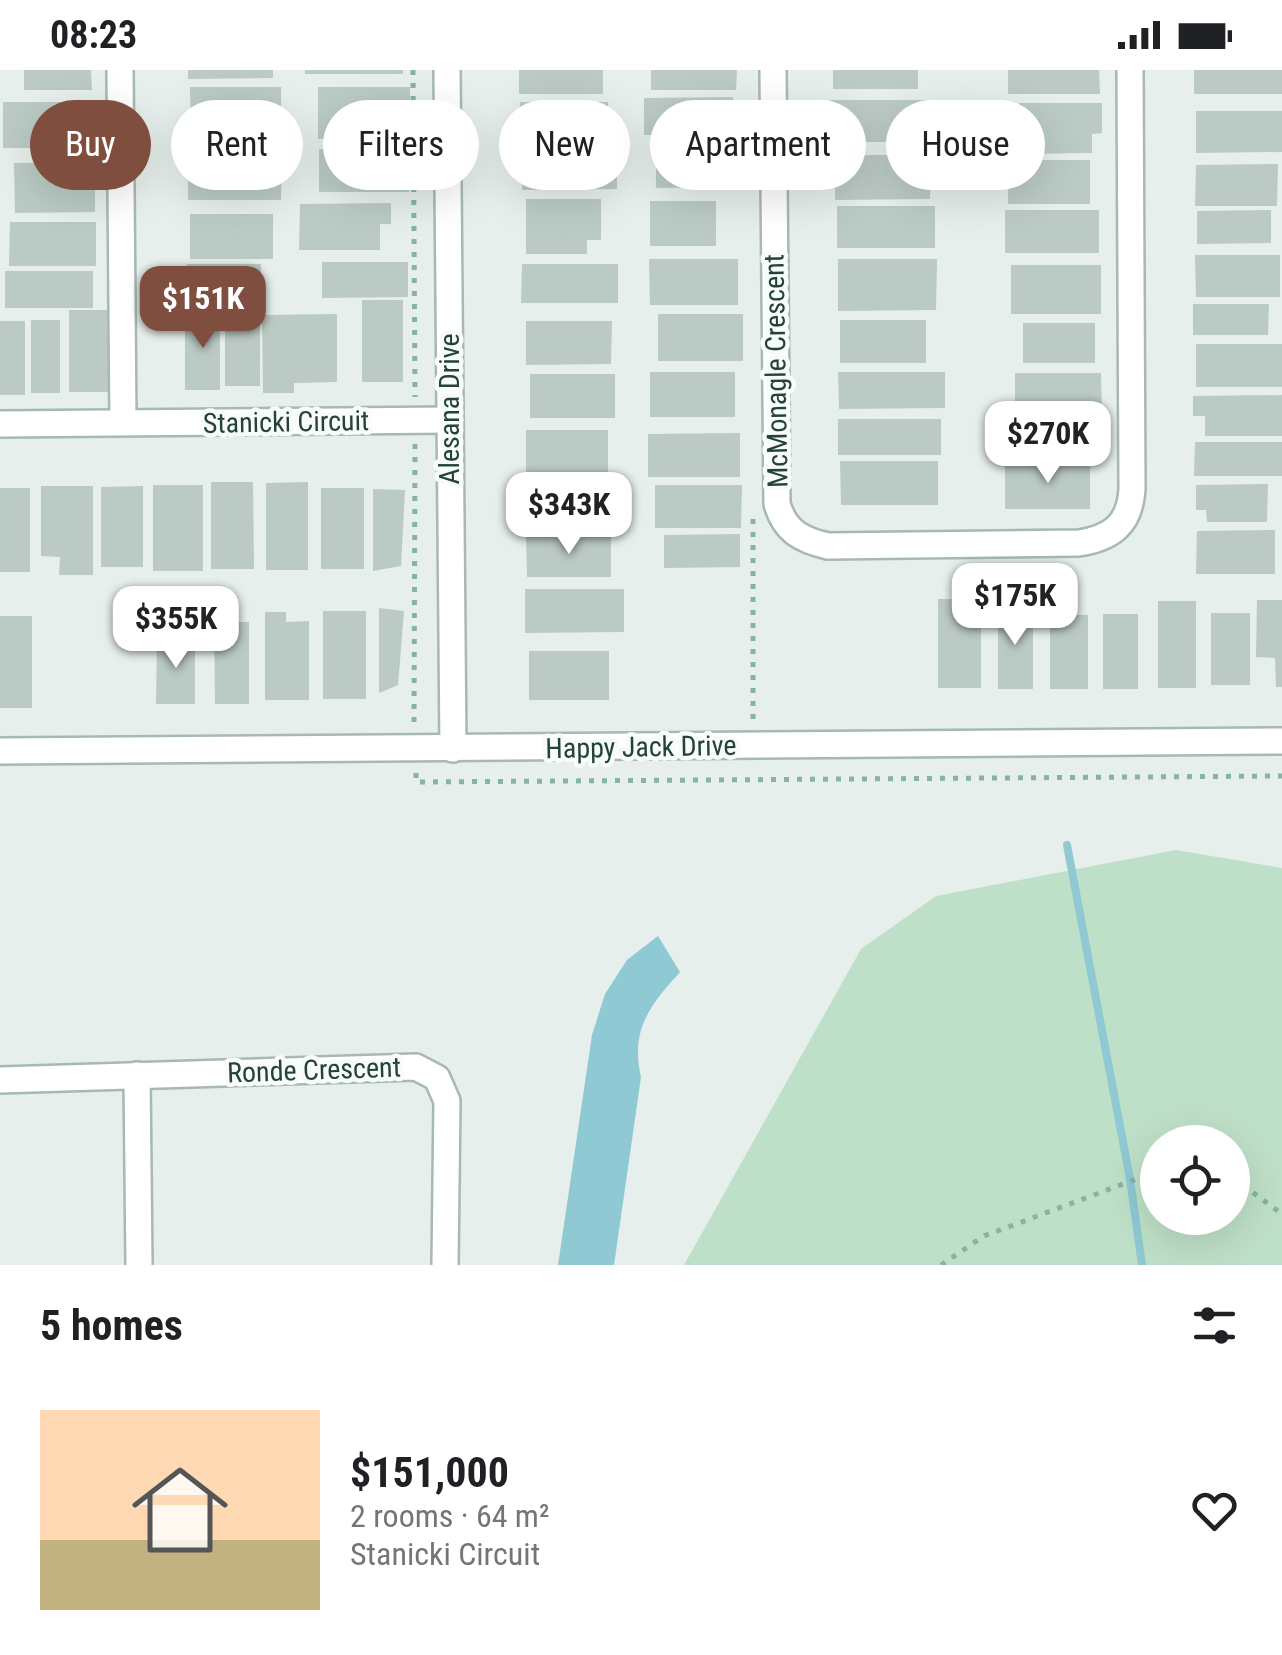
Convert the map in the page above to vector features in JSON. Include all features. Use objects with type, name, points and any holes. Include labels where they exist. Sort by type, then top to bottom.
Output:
[{"type":"street","points":[[120,70],[123,422]]},
{"type":"street","name":"Alesana Drive","points":[[447,70],[453,749]]},
{"type":"street","name":"McMonagle Crescent","points":[[773,70],[777,504],[782,522],[794,534],[828,546],[1079,544],[1100,540],[1123,523],[1132,489],[1130,70]]},
{"type":"street","name":"Stanicki Circuit","points":[[0,424],[449,420]]},
{"type":"street","name":"Happy Jack Drive","points":[[0,751],[1282,741]]},
{"type":"street","name":"Ronde Crescent","points":[[0,1080],[416,1066],[437,1078],[447,1100],[445,1265]]},
{"type":"street","points":[[138,1075],[139,1265]]},
{"type":"path","points":[[412,70],[416,782],[1282,776]]},
{"type":"path","points":[[941,1265],[984,1236],[1140,1178]]},
{"type":"path","points":[[1250,1190],[1282,1214]]},
{"type":"green space","points":[[1176,850],[1282,868],[1282,1265],[684,1265],[861,949],[936,896]]},
{"type":"water","points":[[658,936],[680,972],[645,1019],[638,1045],[641,1077],[614,1265],[558,1265],[592,1035],[605,994],[627,960]]},
{"type":"building","points":[[24,70],[91,70],[92,90],[24,90]]},
{"type":"building","points":[[188,70],[273,70],[273,78],[188,79]]},
{"type":"building","points":[[305,70],[403,70],[403,74],[305,74]]},
{"type":"building","points":[[519,70],[603,70],[603,94],[519,94]]},
{"type":"building","points":[[651,70],[737,70],[736,90],[651,90]]},
{"type":"building","points":[[833,70],[918,70],[918,89],[833,89]]},
{"type":"building","points":[[1008,70],[1099,70],[1100,94],[1008,94]]},
{"type":"building","points":[[1194,70],[1282,70],[1282,94],[1194,94]]},
{"type":"building","points":[[190,87],[281,87],[281,100],[190,100]]},
{"type":"building","points":[[318,87],[410,87],[410,100],[323,100],[323,139],[318,139]]},
{"type":"building","points":[[644,98],[733,100],[650,100],[650,135],[644,135]]},
{"type":"building","points":[[866,100],[886,100],[886,142],[866,142]]},
{"type":"building","points":[[3,102],[30,102],[30,148],[3,148]]},
{"type":"building","points":[[1045,103],[1102,103],[1102,133],[1092,134],[1092,153],[1045,154]]},
{"type":"building","points":[[1196,111],[1282,111],[1282,152],[1196,153]]},
{"type":"building","points":[[319,149],[323,149],[323,190],[409,192],[319,192]]},
{"type":"building","points":[[866,155],[886,155],[886,190],[930,190],[930,199],[835,200],[835,190],[866,190]]},
{"type":"building","points":[[1045,160],[1090,160],[1090,204],[1008,204],[1008,190],[1045,190]]},
{"type":"building","points":[[14,163],[30,163],[30,190],[95,190],[95,212],[15,213]]},
{"type":"building","points":[[1278,164],[1277,206],[1195,206],[1196,165]]},
{"type":"building","points":[[188,190],[281,190],[281,200],[188,200]]},
{"type":"building","points":[[526,199],[601,199],[601,240],[587,240],[587,254],[526,254]]},
{"type":"building","points":[[650,201],[716,201],[716,246],[650,246]]},
{"type":"building","points":[[391,203],[391,224],[380,224],[380,250],[299,250],[300,204]]},
{"type":"building","points":[[837,206],[935,206],[935,248],[837,248]]},
{"type":"building","points":[[1005,210],[1099,210],[1099,253],[1005,253]]},
{"type":"building","points":[[1271,210],[1271,243],[1197,244],[1197,211]]},
{"type":"building","points":[[190,214],[273,214],[273,259],[190,259]]},
{"type":"building","points":[[10,222],[96,222],[96,266],[9,266]]},
{"type":"building","points":[[1195,255],[1280,255],[1280,297],[1196,297]]},
{"type":"building","points":[[649,259],[738,259],[738,305],[650,305]]},
{"type":"building","points":[[838,259],[937,259],[936,310],[838,311]]},
{"type":"building","points":[[322,262],[408,262],[408,297],[322,298]]},
{"type":"building","points":[[187,264],[261,264],[261,297],[187,298]]},
{"type":"building","points":[[522,264],[618,264],[618,303],[521,303]]},
{"type":"building","points":[[1011,265],[1101,265],[1101,314],[1011,314]]},
{"type":"building","points":[[5,271],[93,271],[93,308],[5,308]]},
{"type":"building","points":[[362,300],[403,300],[403,382],[362,382]]},
{"type":"building","points":[[1193,304],[1269,304],[1268,335],[1193,335]]},
{"type":"building","points":[[225,309],[260,309],[260,386],[225,386]]},
{"type":"building","points":[[69,310],[109,310],[108,392],[69,392]]},
{"type":"building","points":[[185,312],[220,312],[220,390],[185,390]]},
{"type":"building","points":[[337,314],[337,382],[294,383],[294,393],[263,393],[262,315]]},
{"type":"building","points":[[658,314],[743,314],[743,361],[658,361]]},
{"type":"building","points":[[31,320],[60,320],[60,393],[31,393]]},
{"type":"building","points":[[840,320],[926,320],[926,363],[840,363]]},
{"type":"building","points":[[0,321],[25,321],[25,395],[0,395]]},
{"type":"building","points":[[526,321],[612,321],[611,364],[526,365]]},
{"type":"building","points":[[1023,323],[1095,323],[1095,363],[1023,363]]},
{"type":"building","points":[[1196,344],[1282,344],[1282,387],[1196,387]]},
{"type":"building","points":[[650,372],[735,372],[735,417],[650,417]]},
{"type":"building","points":[[838,372],[945,372],[945,408],[839,409]]},
{"type":"building","points":[[1015,373],[1101,373],[1102,417],[1015,417]]},
{"type":"building","points":[[530,374],[615,374],[615,418],[530,418]]},
{"type":"building","points":[[1282,395],[1282,436],[1205,436],[1205,416],[1193,416],[1193,396]]},
{"type":"building","points":[[838,419],[941,419],[941,455],[838,455]]},
{"type":"building","points":[[998,424],[1098,424],[1098,455],[998,455]]},
{"type":"building","points":[[526,430],[608,430],[608,477],[526,478]]},
{"type":"building","points":[[740,433],[740,477],[648,477],[648,434]]},
{"type":"building","points":[[1195,442],[1282,442],[1282,476],[1194,476]]},
{"type":"building","points":[[840,461],[938,461],[938,505],[841,505]]},
{"type":"building","points":[[1005,464],[1090,464],[1090,509],[1005,509]]},
{"type":"building","points":[[211,482],[253,482],[254,569],[211,569]]},
{"type":"building","points":[[308,482],[308,570],[266,570],[266,483]]},
{"type":"building","points":[[1268,484],[1267,522],[1207,522],[1206,510],[1196,510],[1196,485]]},
{"type":"building","points":[[153,485],[203,485],[203,571],[153,571]]},
{"type":"building","points":[[613,485],[613,528],[521,528],[521,486]]},
{"type":"building","points":[[655,485],[742,485],[741,528],[655,528]]},
{"type":"building","points":[[41,486],[93,486],[93,575],[59,575],[60,557],[41,556]]},
{"type":"building","points":[[143,486],[143,567],[101,567],[101,487]]},
{"type":"building","points":[[0,488],[30,488],[30,572],[0,572]]},
{"type":"building","points":[[321,488],[364,488],[364,569],[321,569]]},
{"type":"building","points":[[373,489],[405,490],[401,566],[373,571]]},
{"type":"building","points":[[1275,530],[1275,574],[1196,574],[1197,531]]},
{"type":"building","points":[[740,534],[740,567],[664,568],[664,535]]},
{"type":"building","points":[[526,537],[611,537],[611,577],[527,577]]},
{"type":"building","points":[[525,589],[624,589],[624,632],[525,633]]},
{"type":"building","points":[[938,599],[981,599],[981,688],[938,688]]},
{"type":"building","points":[[1257,600],[1282,600],[1282,687],[1276,687],[1275,658],[1256,657]]},
{"type":"building","points":[[1158,601],[1196,601],[1196,688],[1158,688]]},
{"type":"building","points":[[379,608],[404,611],[398,685],[379,693]]},
{"type":"building","points":[[998,608],[1033,608],[1033,689],[998,689]]},
{"type":"building","points":[[323,611],[366,611],[366,699],[323,699]]},
{"type":"building","points":[[265,612],[286,612],[286,622],[309,621],[309,700],[265,700]]},
{"type":"building","points":[[1211,613],[1250,613],[1250,685],[1211,685]]},
{"type":"building","points":[[1103,614],[1138,614],[1138,689],[1103,689]]},
{"type":"building","points":[[1050,615],[1088,615],[1088,689],[1050,689]]},
{"type":"building","points":[[0,616],[32,616],[32,708],[0,708]]},
{"type":"building","points":[[214,622],[249,622],[249,704],[215,704]]},
{"type":"building","points":[[157,637],[195,637],[195,704],[156,704]]},
{"type":"building","points":[[529,651],[609,651],[609,700],[529,700]]},
{"type":"waterway","points":[[1067,845],[1130,1179],[1142,1265]]}]
